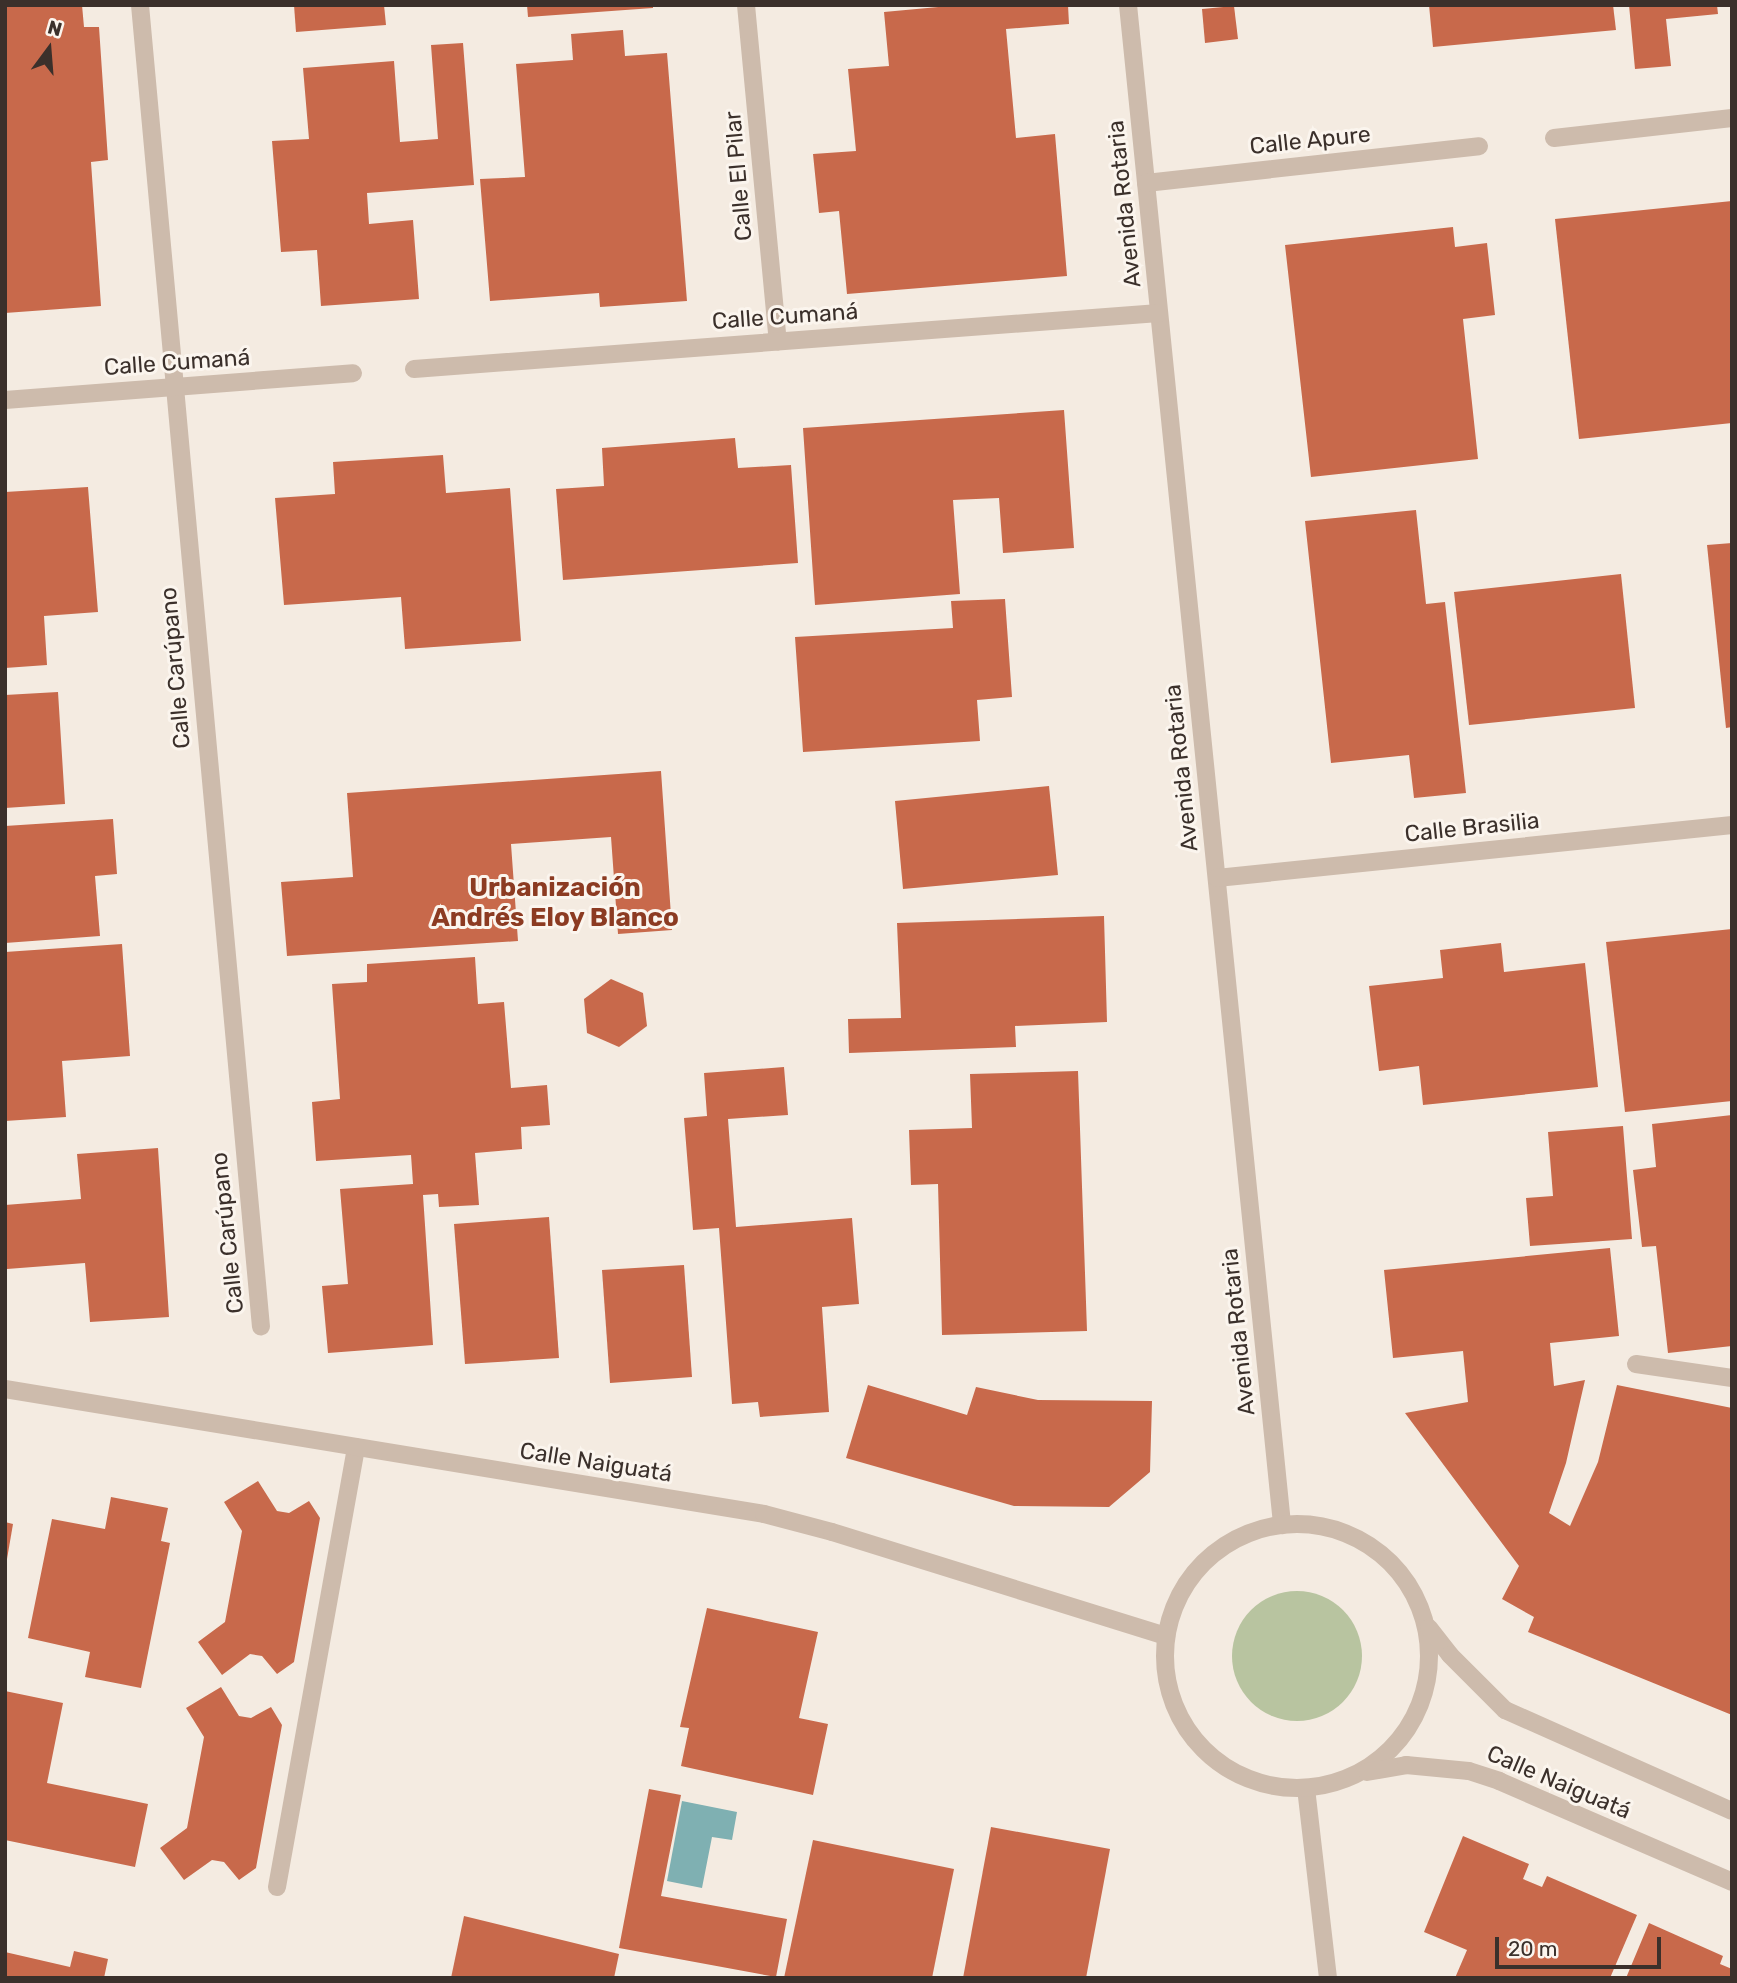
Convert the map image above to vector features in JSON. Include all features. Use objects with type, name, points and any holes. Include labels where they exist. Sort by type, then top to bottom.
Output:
[{"type":"street","name":"Calle Carúpano","points":[[140,5],[261,1326]]},
{"type":"street","name":"Calle El Pilar","points":[[746,5],[778,341]]},
{"type":"street","name":"Avenida Rotaria","points":[[1128,5],[1282,1525]]},
{"type":"street","points":[[1554,138],[1732,118]]},
{"type":"street","name":"Calle Apure","points":[[1146,183],[1479,146]]},
{"type":"street","name":"Calle Cumaná","points":[[414,369],[1159,313]]},
{"type":"street","name":"Calle Cumaná","points":[[5,400],[353,373]]},
{"type":"street","name":"Calle Brasilia","points":[[1217,878],[1732,825]]},
{"type":"street","points":[[1636,1363],[1732,1378]]},
{"type":"street","name":"Calle Naiguatá","points":[[5,1389],[764,1514],[832,1532],[1166,1636]]},
{"type":"street","points":[[277,1887],[356,1447]]},
{"type":"street","points":[[1301,1523],[1336,1529],[1367,1543],[1394,1565],[1415,1594],[1427,1626],[1431,1661],[1425,1694],[1411,1727],[1388,1753],[1360,1773],[1327,1785],[1293,1789],[1259,1783],[1226,1769],[1199,1746],[1180,1718],[1167,1686],[1164,1651],[1166,1636],[1170,1617],[1184,1585],[1205,1559],[1234,1538],[1266,1526],[1301,1523]]},
{"type":"street","name":"Calle Naiguatá","points":[[1427,1626],[1450,1656],[1505,1710],[1732,1811]]},
{"type":"street","name":"Calle Naiguatá","points":[[1360,1773],[1406,1765],[1469,1771],[1499,1781],[1732,1882]]},
{"type":"street","points":[[1306,1787],[1328,1978]]},
{"type":"green space","points":[[1297,1591],[1322,1596],[1343,1610],[1357,1631],[1362,1656],[1357,1681],[1343,1702],[1322,1716],[1297,1721],[1272,1716],[1251,1702],[1237,1681],[1232,1656],[1237,1631],[1251,1610],[1272,1596]]},
{"type":"water","points":[[682,1801],[737,1812],[732,1840],[712,1837],[702,1888],[667,1881]]},
{"type":"building","points":[[5,5],[82,5],[84,27],[99,27],[108,160],[91,162],[101,306],[5,313]]},
{"type":"building","points":[[294,5],[384,5],[386,25],[296,32]]},
{"type":"building","points":[[527,5],[653,5],[653,8],[528,17]]},
{"type":"building","points":[[960,5],[1068,5],[1069,24],[1006,29],[1016,138],[1055,134],[1067,276],[847,294],[839,211],[819,213],[813,154],[856,151],[848,69],[889,66],[884,12]]},
{"type":"building","points":[[1429,5],[1613,5],[1616,30],[1433,47]]},
{"type":"building","points":[[1629,5],[1717,5],[1718,14],[1666,19],[1671,66],[1635,69]]},
{"type":"building","points":[[1234,6],[1238,39],[1205,43],[1202,9]]},
{"type":"building","points":[[623,30],[625,56],[667,53],[687,301],[600,307],[599,293],[490,301],[480,179],[525,177],[516,64],[573,60],[571,34]]},
{"type":"building","points":[[463,43],[474,185],[367,193],[369,224],[413,220],[419,299],[321,306],[317,250],[281,252],[272,141],[309,139],[303,68],[394,61],[400,142],[438,139],[431,45]]},
{"type":"building","points":[[1732,201],[1732,423],[1579,439],[1555,219]]},
{"type":"building","points":[[1453,227],[1455,247],[1487,243],[1495,315],[1463,319],[1478,459],[1311,477],[1285,245]]},
{"type":"building","points":[[1064,410],[1074,548],[1003,553],[999,498],[953,500],[960,594],[815,605],[803,428]]},
{"type":"building","points":[[735,438],[738,468],[791,465],[798,563],[563,580],[556,489],[604,486],[602,448]]},
{"type":"building","points":[[443,455],[446,493],[510,488],[521,641],[405,649],[401,597],[284,605],[275,498],[335,494],[333,462]]},
{"type":"building","points":[[88,487],[98,612],[44,616],[47,665],[5,668],[5,492]]},
{"type":"building","points":[[1416,510],[1426,604],[1445,602],[1466,793],[1414,798],[1409,755],[1331,763],[1305,521]]},
{"type":"building","points":[[1732,543],[1732,727],[1726,728],[1707,545]]},
{"type":"building","points":[[1621,574],[1635,708],[1469,725],[1454,592]]},
{"type":"building","points":[[1005,599],[1012,697],[977,700],[980,741],[803,752],[795,637],[953,628],[951,601]]},
{"type":"building","points":[[58,692],[65,804],[5,808],[5,695]]},
{"type":"building","points":[[661,771],[672,930],[618,934],[611,837],[511,844],[518,941],[287,956],[281,882],[353,877],[347,793]]},
{"type":"building","points":[[1049,786],[1058,875],[903,889],[895,801]]},
{"type":"building","points":[[113,819],[117,874],[95,876],[100,936],[5,943],[5,826]]},
{"type":"building","points":[[1104,916],[1107,1022],[1015,1026],[1016,1047],[849,1053],[848,1019],[901,1018],[897,923]]},
{"type":"building","points":[[1732,929],[1732,1101],[1625,1112],[1606,942]]},
{"type":"building","points":[[1501,943],[1504,972],[1585,963],[1598,1087],[1423,1105],[1419,1066],[1379,1071],[1369,986],[1443,978],[1440,950]]},
{"type":"building","points":[[122,944],[130,1056],[62,1061],[66,1117],[5,1121],[5,952]]},
{"type":"building","points":[[475,957],[478,1004],[504,1002],[511,1088],[547,1085],[550,1125],[521,1127],[522,1149],[475,1153],[479,1205],[439,1207],[438,1194],[423,1195],[433,1345],[328,1353],[322,1286],[348,1284],[340,1189],[413,1184],[411,1155],[316,1161],[312,1102],[340,1099],[332,984],[367,982],[367,964]]},
{"type":"building","points":[[611,979],[643,993],[647,1026],[619,1047],[587,1033],[584,999]]},
{"type":"building","points":[[784,1067],[788,1115],[728,1119],[736,1227],[852,1218],[859,1304],[822,1307],[829,1412],[760,1417],[758,1402],[732,1404],[719,1228],[693,1230],[684,1118],[707,1116],[704,1073]]},
{"type":"building","points":[[1078,1071],[1087,1331],[942,1335],[938,1184],[911,1185],[909,1130],[972,1128],[970,1074]]},
{"type":"building","points":[[1732,1115],[1732,1346],[1668,1353],[1656,1246],[1642,1247],[1633,1170],[1656,1167],[1652,1124]]},
{"type":"building","points":[[1623,1126],[1632,1239],[1530,1246],[1526,1198],[1553,1196],[1548,1132]]},
{"type":"building","points":[[158,1148],[169,1317],[90,1322],[85,1263],[7,1269],[5,1205],[81,1199],[77,1154]]},
{"type":"building","points":[[549,1217],[559,1358],[465,1364],[454,1224]]},
{"type":"building","points":[[1610,1248],[1619,1336],[1550,1343],[1554,1386],[1585,1380],[1566,1463],[1549,1513],[1570,1526],[1598,1462],[1617,1385],[1732,1408],[1732,1715],[1528,1632],[1534,1617],[1502,1599],[1519,1566],[1405,1413],[1468,1402],[1463,1351],[1393,1358],[1384,1270]]},
{"type":"building","points":[[684,1265],[692,1377],[610,1383],[602,1270]]},
{"type":"building","points":[[868,1385],[967,1415],[976,1387],[1038,1400],[1152,1401],[1150,1472],[1109,1507],[1014,1506],[846,1458]]},
{"type":"building","points":[[258,1481],[277,1511],[289,1513],[309,1501],[320,1518],[294,1662],[277,1674],[262,1656],[250,1654],[222,1675],[198,1642],[225,1622],[242,1531],[224,1502]]},
{"type":"building","points":[[111,1497],[168,1508],[161,1541],[170,1543],[141,1688],[85,1677],[90,1652],[28,1638],[52,1519],[105,1529]]},
{"type":"building","points":[[5,1522],[13,1524],[7,1559],[5,1559]]},
{"type":"building","points":[[707,1608],[818,1632],[799,1718],[828,1724],[813,1795],[681,1766],[689,1728],[680,1727]]},
{"type":"building","points":[[221,1687],[239,1716],[251,1718],[271,1707],[282,1725],[256,1868],[239,1880],[224,1862],[212,1860],[184,1880],[160,1848],[187,1828],[204,1737],[186,1708]]},
{"type":"building","points":[[5,1691],[63,1703],[47,1783],[148,1804],[135,1867],[5,1840]]},
{"type":"building","points":[[649,1789],[681,1795],[661,1896],[787,1919],[776,1977],[619,1948]]},
{"type":"building","points":[[991,1827],[1110,1849],[1086,1978],[963,1978]]},
{"type":"building","points":[[1463,1836],[1529,1864],[1523,1879],[1542,1887],[1547,1876],[1637,1915],[1610,1978],[1455,1978],[1467,1950],[1424,1932]]},
{"type":"building","points":[[813,1840],[954,1869],[932,1978],[784,1978]]},
{"type":"building","points":[[464,1916],[619,1954],[614,1978],[451,1978]]},
{"type":"building","points":[[1649,1923],[1723,1956],[1720,1964],[1732,1969],[1732,1978],[1626,1978]]},
{"type":"building","points":[[74,1951],[108,1959],[104,1978],[5,1978],[5,1952],[70,1967]]},
{"type":"district","name":"Urbanización Andrés Eloy Blanco","points":[[555,903]]}]
